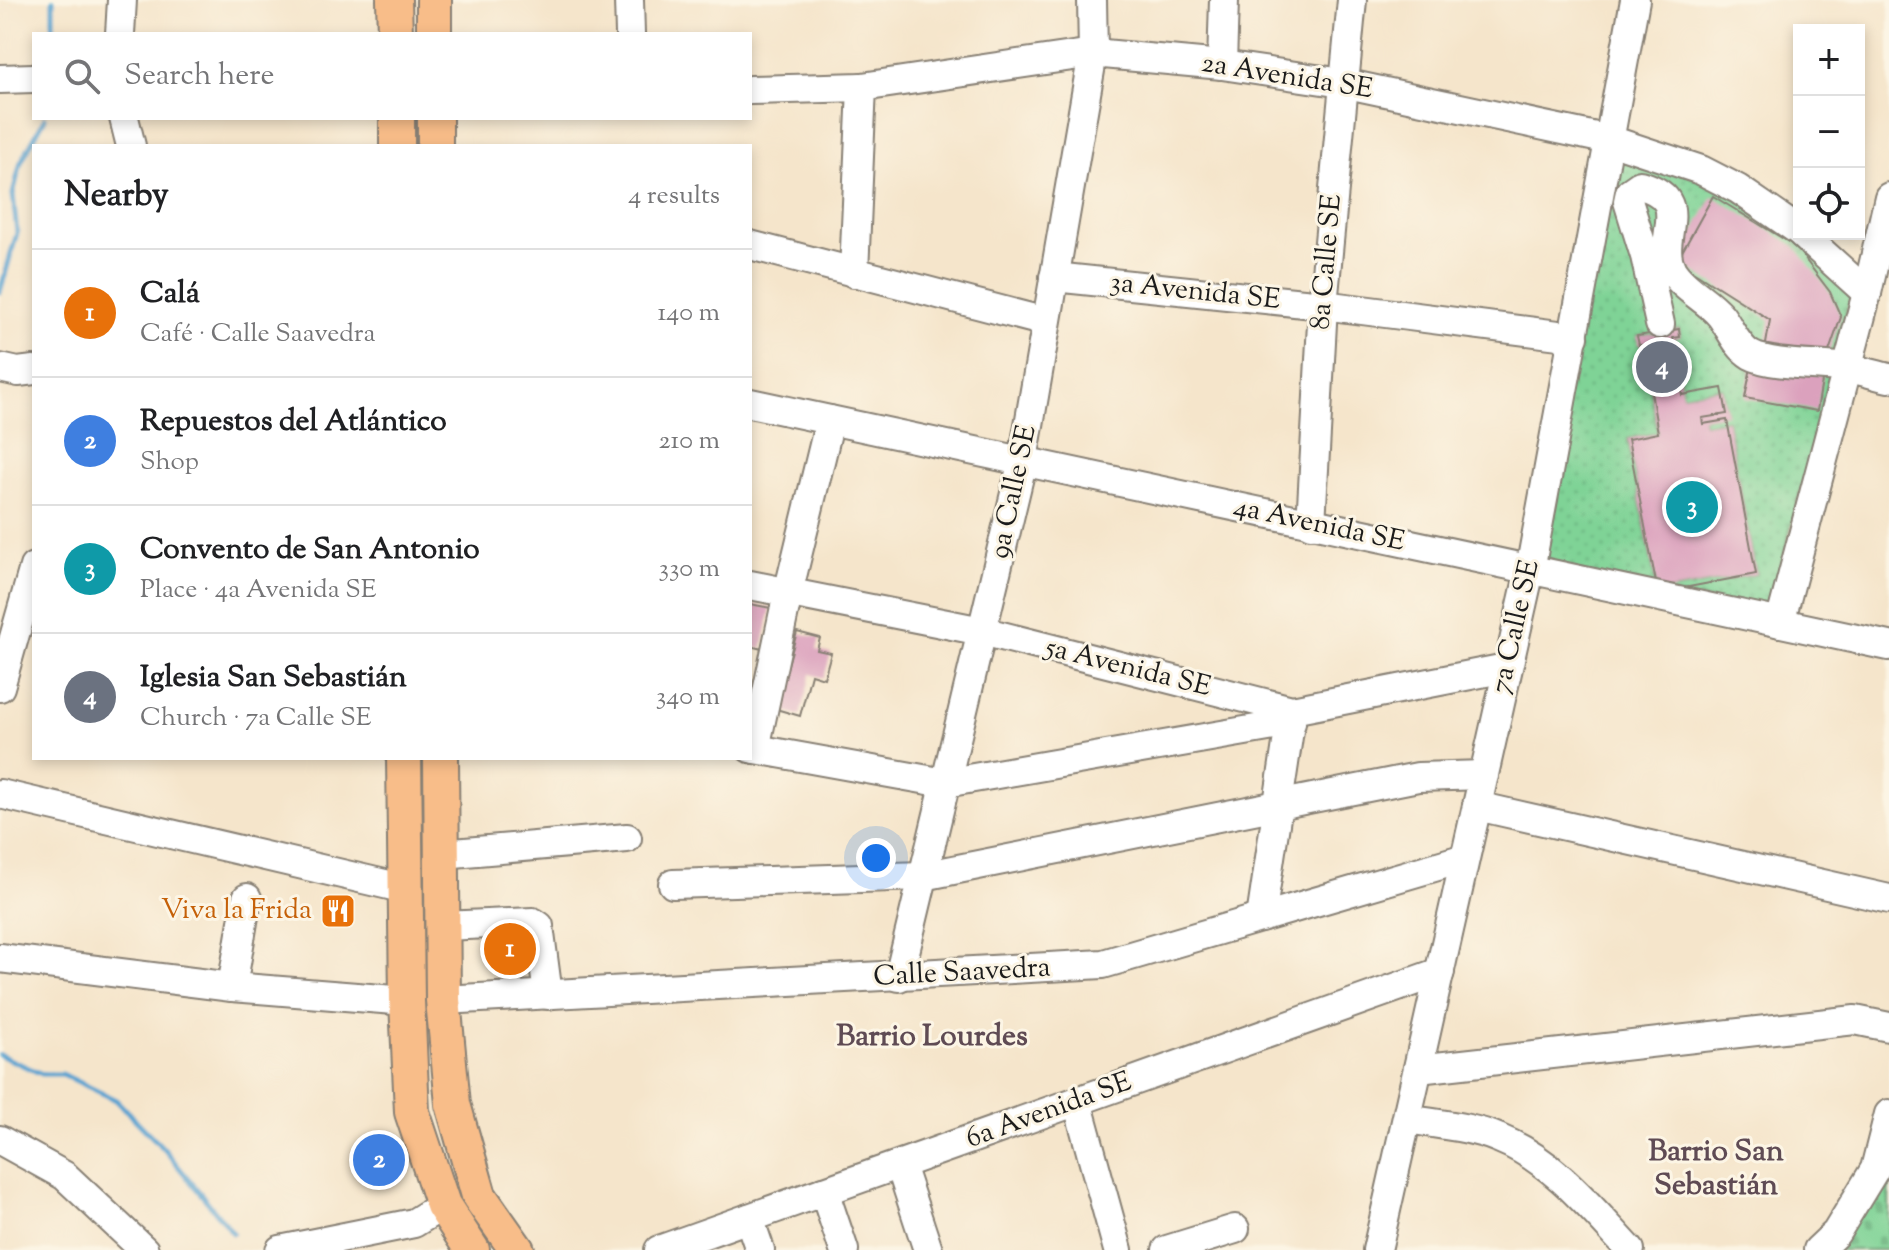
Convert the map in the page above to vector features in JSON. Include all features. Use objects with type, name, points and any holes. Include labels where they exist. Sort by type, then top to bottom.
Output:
[{"type":"main road","points":[[394,0],[395,32]]},
{"type":"main road","points":[[434,0],[434,32]]},
{"type":"main road","points":[[397,120],[397,144]]},
{"type":"main road","points":[[435,120],[435,144]]},
{"type":"main road","points":[[404,760],[407,1001],[412,1112],[443,1205],[472,1250]]},
{"type":"main road","points":[[441,760],[443,1000],[453,1104],[479,1196],[517,1250]]},
{"type":"street","points":[[120,32],[122,0]]},
{"type":"street","points":[[629,0],[630,32]]},
{"type":"street","name":"9a Calle SE","points":[[899,977],[1023,460],[1093,53],[1092,0]]},
{"type":"street","points":[[1222,65],[1224,0]]},
{"type":"street","name":"8a Calle SE","points":[[1311,524],[1323,305],[1352,0]]},
{"type":"street","name":"7a Calle SE","points":[[1382,1247],[1407,1119],[1530,570],[1635,0]]},
{"type":"street","name":"2a Avenida SE","points":[[752,90],[862,87],[1093,53],[1222,65],[1343,83],[1610,140],[1701,170],[1738,189],[1793,227]]},
{"type":"street","points":[[0,79],[32,78]]},
{"type":"street","points":[[854,273],[862,87]]},
{"type":"street","points":[[124,120],[130,144]]},
{"type":"street","points":[[1660,324],[1645,256],[1628,201],[1630,192],[1640,185],[1665,198],[1671,207],[1668,258],[1672,270],[1680,281],[1714,309],[1746,351],[1763,359],[1848,368],[1889,378]]},
{"type":"street","points":[[1780,623],[1848,368],[1889,197]]},
{"type":"street","name":"2a Avenida SE","points":[[1809,240],[1867,293]]},
{"type":"street","points":[[752,246],[1046,322]]},
{"type":"street","name":"3a Avenida SE","points":[[1054,277],[1323,305],[1574,337]]},
{"type":"street","points":[[0,368],[18,372],[32,370]]},
{"type":"street","name":"4a Avenida SE","points":[[752,403],[1889,646]]},
{"type":"street","points":[[830,420],[753,749],[945,783],[1291,716],[1261,918]]},
{"type":"street","points":[[0,687],[10,615],[32,571]]},
{"type":"street","name":"5a Avenida SE","points":[[752,585],[982,631],[1291,716],[1506,668]]},
{"type":"street","points":[[673,884],[923,876],[1418,777],[1484,775]]},
{"type":"street","points":[[0,794],[406,889]]},
{"type":"street","points":[[1477,806],[1889,899]]},
{"type":"street","points":[[442,854],[627,838]]},
{"type":"street","name":"Calle Saavedra","points":[[443,1000],[1103,964],[1465,858]]},
{"type":"street","points":[[232,987],[247,898]]},
{"type":"street","points":[[443,926],[533,922],[539,926],[548,995]]},
{"type":"street","points":[[0,958],[232,987],[407,1001]]},
{"type":"street","name":"6a Avenida SE","points":[[659,1250],[1440,972]]},
{"type":"street","points":[[1418,1069],[1855,1020],[1889,1027]]},
{"type":"street","points":[[1077,1101],[1118,1250]]},
{"type":"street","points":[[1818,1250],[1836,1233],[1875,1169],[1889,1114]]},
{"type":"street","points":[[1407,1119],[1497,1137],[1534,1157],[1565,1181],[1630,1250]]},
{"type":"street","points":[[0,1140],[65,1176],[144,1250]]},
{"type":"street","points":[[900,1165],[928,1250]]},
{"type":"street","points":[[824,1191],[844,1250]]},
{"type":"street","points":[[280,1250],[414,1223],[443,1205]]},
{"type":"street","points":[[749,1218],[760,1250]]},
{"type":"street","points":[[1167,1250],[1224,1238]]},
{"type":"green space","points":[[1611,152],[1689,176],[1756,210],[1822,261],[1839,279],[1850,298],[1770,609],[1658,593],[1536,565]],"holes":[[[1679,329],[1680,336],[1673,338],[1682,395],[1722,388],[1726,413],[1702,418],[1703,424],[1727,420],[1756,574],[1658,593],[1628,439],[1658,433],[1643,345],[1639,345],[1638,336]]]},
{"type":"green space","points":[[1889,1151],[1889,1250],[1824,1250]]},
{"type":"building","points":[[1713,196],[1795,246],[1830,292],[1841,317],[1826,360],[1765,350],[1770,320],[1677,261]]},
{"type":"building","points":[[1679,329],[1680,337],[1673,338],[1682,395],[1722,388],[1727,414],[1702,418],[1703,424],[1727,420],[1756,574],[1658,593],[1628,439],[1658,433],[1643,345],[1639,345],[1637,336]]},
{"type":"building","points":[[1752,362],[1823,375],[1817,411],[1745,398]]},
{"type":"building","points":[[752,604],[771,608],[762,649],[752,646]]},
{"type":"building","points":[[797,632],[820,638],[817,650],[831,653],[824,678],[811,674],[800,716],[776,709]]},
{"type":"waterway","points":[[53,0],[53,32]]},
{"type":"waterway","points":[[0,292],[17,233],[13,194],[21,162],[44,120]]},
{"type":"waterway","points":[[0,1055],[42,1074],[62,1074],[116,1100],[164,1149],[233,1233]]},
{"type":"place","name":"Iglesia San Sebastián","points":[[1662,367]]},
{"type":"place","name":"Convento de San Antonio","points":[[1692,507]]},
{"type":"place","name":"Viva la Frida","points":[[338,911]]},
{"type":"place","name":"Calá","points":[[510,949]]},
{"type":"place","name":"Repuestos del Atlántico","points":[[379,1160]]},
{"type":"district","name":"Barrio Lourdes","points":[[932,1037]]},
{"type":"district","name":"Barrio San Sebastián","points":[[1716,1169]]}]
